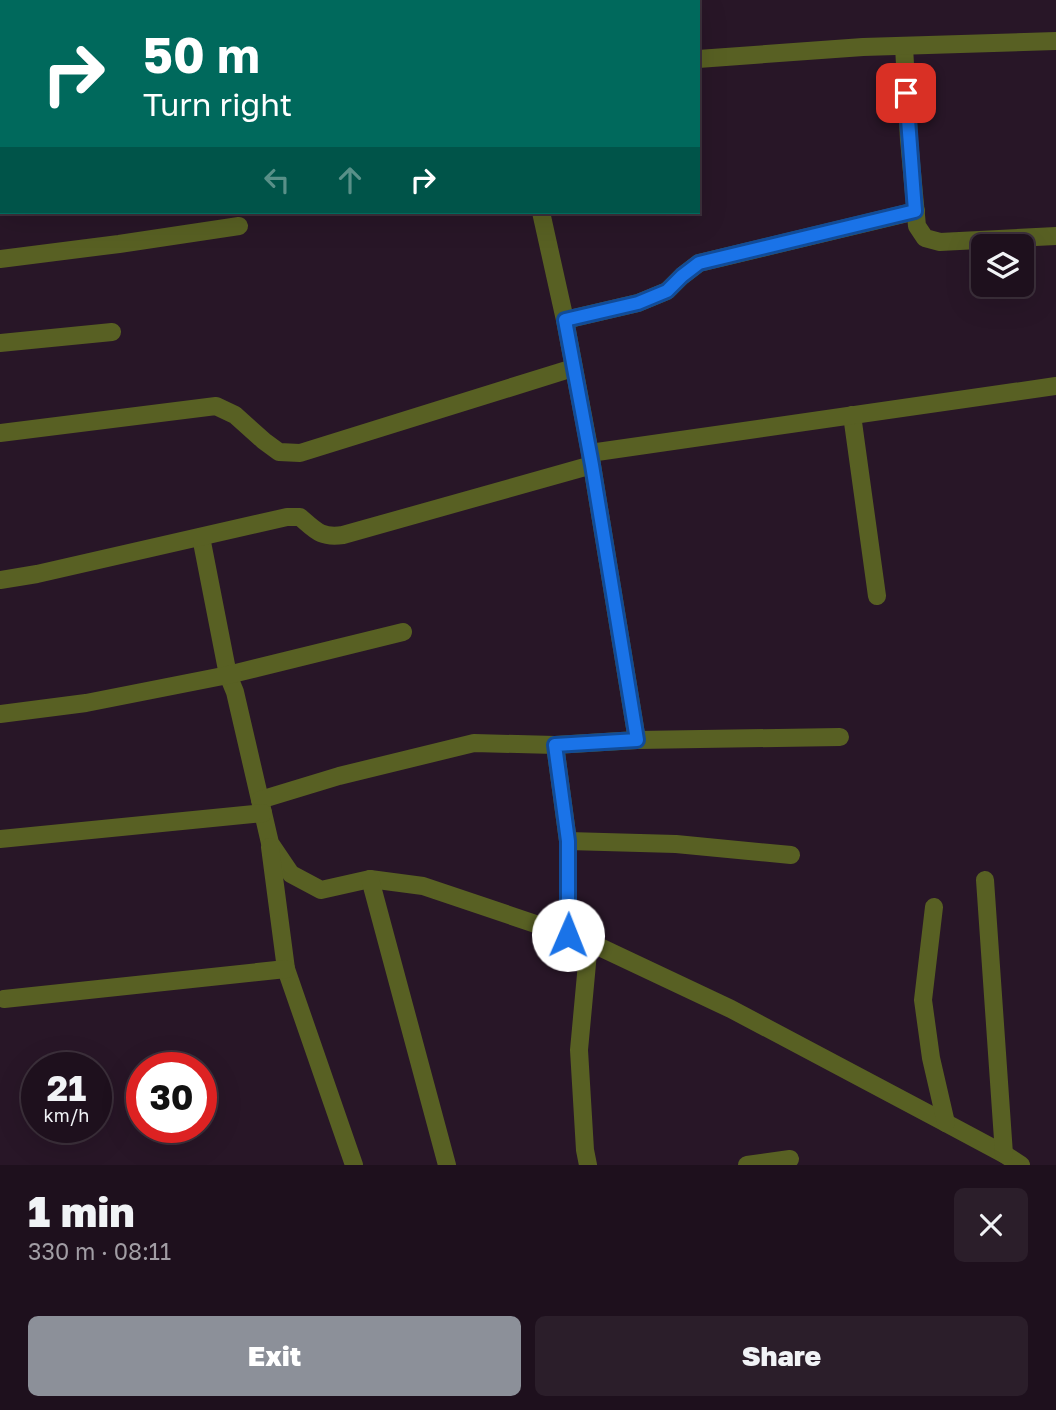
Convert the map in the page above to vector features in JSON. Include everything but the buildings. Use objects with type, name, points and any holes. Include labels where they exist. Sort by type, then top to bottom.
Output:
[{"type":"street","points":[[700,59],[863,47],[1056,41]]},
{"type":"street","points":[[904,46],[915,211],[917,226],[925,238],[940,243],[1056,236]]},
{"type":"street","points":[[565,320],[638,303],[667,291],[699,263],[915,211]]},
{"type":"street","points":[[541,214],[591,459],[637,740]]},
{"type":"street","points":[[0,259],[239,226]]},
{"type":"street","points":[[0,343],[112,331]]},
{"type":"street","points":[[0,433],[216,406],[235,415],[279,453],[300,453],[573,368]]},
{"type":"street","points":[[0,580],[287,517],[300,517],[320,533],[331,537],[343,535],[591,459],[852,415],[1056,386]]},
{"type":"street","points":[[852,415],[877,596]]},
{"type":"street","points":[[201,537],[229,675],[270,844],[286,969],[354,1165]]},
{"type":"street","points":[[0,714],[86,703],[229,675],[403,632]]},
{"type":"street","points":[[0,839],[262,806],[339,776],[474,743],[555,745],[637,740],[840,737]]},
{"type":"street","points":[[555,745],[568,841],[568,935]]},
{"type":"street","points":[[568,841],[676,844],[792,855]]},
{"type":"street","points":[[270,844],[291,874],[321,890],[370,879],[423,886],[589,942],[731,1009],[1021,1165]]},
{"type":"street","points":[[370,879],[447,1165]]},
{"type":"street","points":[[985,880],[1004,1154]]},
{"type":"street","points":[[934,907],[923,1000],[931,1058],[946,1123]]},
{"type":"street","points":[[589,942],[579,1050],[585,1150],[589,1165]]},
{"type":"street","points":[[4,999],[286,969]]},
{"type":"street","points":[[747,1165],[790,1159]]},
{"type":"route","points":[[568,935],[568,841],[555,745],[637,740],[592,465],[565,320],[638,303],[667,291],[699,263],[915,211],[906,93]]}]
